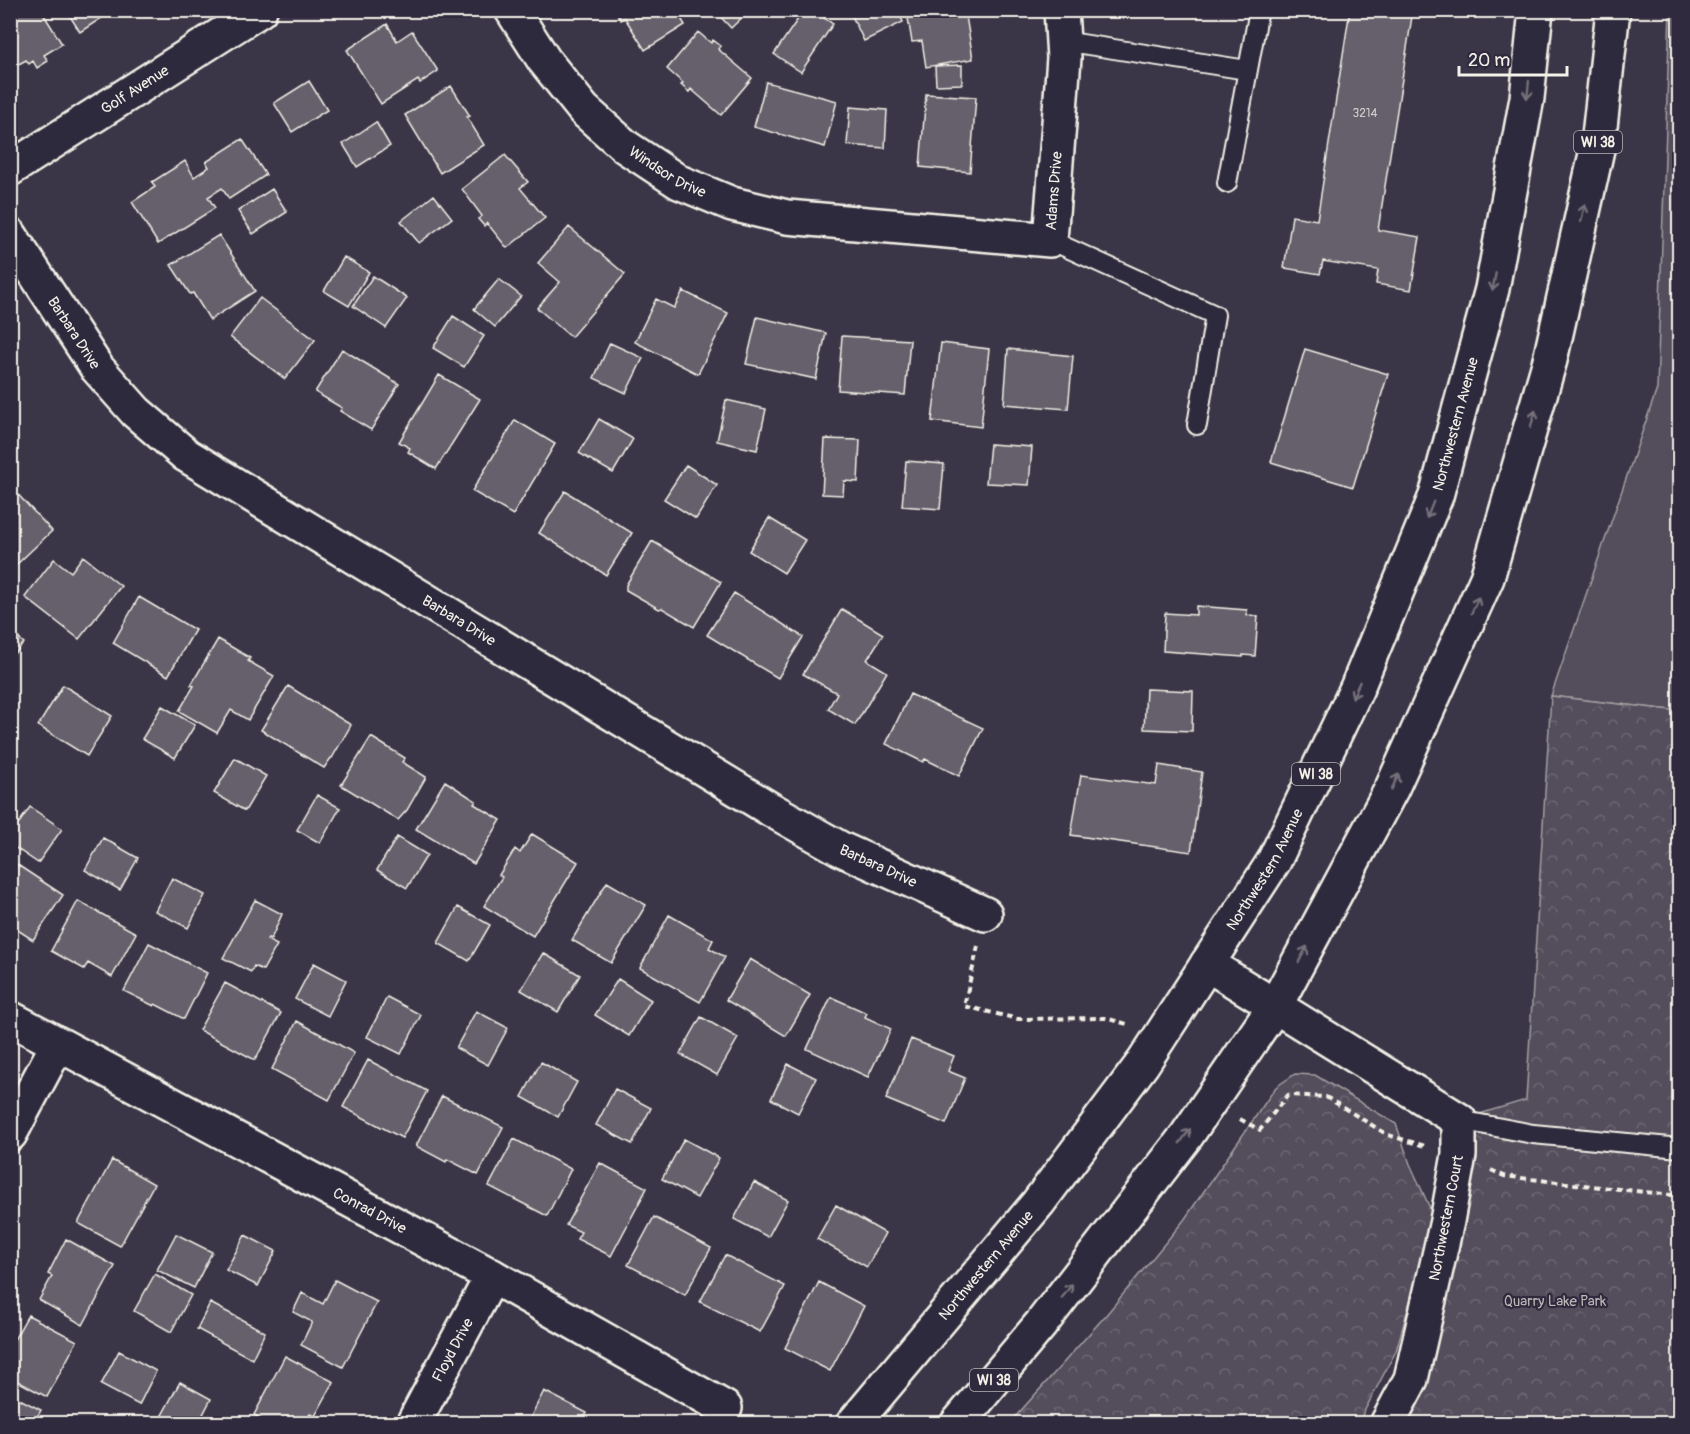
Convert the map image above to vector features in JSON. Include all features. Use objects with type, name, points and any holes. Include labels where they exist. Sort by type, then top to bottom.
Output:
[{"type":"street","name":"Golf Avenue","points":[[10,169],[260,10]]},
{"type":"street","name":"Windsor Drive","points":[[513,10],[544,60],[584,110],[626,147],[679,182],[732,204],[788,217],[885,227]]},
{"type":"street","name":"Northwestern Avenue","points":[[853,1424],[1038,1203],[1143,1063],[1274,861],[1356,688],[1436,496],[1492,289],[1527,98],[1536,10]]},
{"type":"street","name":"WI 38","points":[[957,1424],[1041,1324],[1187,1135],[1275,1006],[1392,789],[1487,578],[1550,360],[1598,145],[1612,10]]},
{"type":"street","name":"Adams Drive","points":[[885,227],[1050,240],[1064,58],[1062,26]]},
{"type":"street","name":"Barbara Drive","points":[[10,235],[97,368],[136,412],[186,455],[770,809],[841,849],[985,914]]},
{"type":"street","points":[[1207,964],[1459,1120]]},
{"type":"street","name":"Conrad Drive","points":[[10,1018],[492,1276],[725,1408]]},
{"type":"street","points":[[10,1134],[58,1044]]},
{"type":"street","name":"Northwestern Court","points":[[1387,1424],[1411,1379],[1447,1221],[1459,1155],[1459,1120]]},
{"type":"street","name":"Floyd Drive","points":[[413,1424],[492,1276]]},
{"type":"lane","points":[[1227,183],[1259,10]]},
{"type":"lane","points":[[1062,26],[1247,70]]},
{"type":"lane","points":[[1050,240],[1215,315],[1197,425]]},
{"type":"lane","points":[[1459,1120],[1533,1134],[1680,1148]]},
{"type":"path","points":[[985,914],[964,1005],[1018,1019],[1105,1018],[1134,1026],[1157,1040]]},
{"type":"path","points":[[1210,1101],[1260,1130],[1288,1095],[1326,1097],[1388,1135],[1459,1155],[1504,1176],[1680,1196]]},
{"type":"green space","points":[[1670,11],[1679,11],[1679,711],[1551,696],[1657,389]]},
{"type":"green space","name":"Quarry Lake Park","points":[[1551,696],[1679,711],[1679,1423],[1387,1424],[1459,1120],[1526,1100]]},
{"type":"green space","points":[[1295,1074],[1315,1075],[1396,1124],[1410,1164],[1434,1217],[1396,1351],[1358,1423],[1009,1424],[1106,1315],[1184,1220],[1276,1087]]},
{"type":"building","points":[[11,10],[41,10],[62,44],[44,55],[48,61],[37,68],[33,61],[29,64],[26,60],[10,69]]},
{"type":"building","points":[[66,10],[114,10],[80,32]]},
{"type":"building","points":[[615,10],[676,10],[685,25],[645,50],[625,18],[621,20]]},
{"type":"building","points":[[714,10],[750,10],[731,28]]},
{"type":"building","points":[[804,10],[812,10],[833,24],[801,72],[774,54]]},
{"type":"building","points":[[857,10],[898,10],[903,22],[864,41],[851,14]]},
{"type":"building","points":[[965,10],[973,59],[926,67],[922,41],[912,42],[907,12]]},
{"type":"building","points":[[1350,10],[1413,10],[1378,230],[1420,237],[1411,290],[1376,284],[1378,270],[1323,261],[1320,274],[1284,268],[1292,216],[1317,220]]},
{"type":"building","points":[[387,24],[397,41],[412,31],[438,71],[420,83],[418,80],[381,104],[347,50]]},
{"type":"building","points":[[698,32],[711,43],[713,40],[721,46],[718,49],[752,78],[721,115],[691,89],[689,92],[681,85],[683,83],[667,69]]},
{"type":"building","points":[[962,65],[962,84],[936,85],[935,66]]},
{"type":"building","points":[[309,81],[327,110],[292,132],[274,103]]},
{"type":"building","points":[[766,82],[837,101],[825,147],[754,127]]},
{"type":"building","points":[[451,86],[470,116],[467,117],[484,145],[440,173],[405,115]]},
{"type":"building","points":[[926,94],[976,97],[970,172],[920,167]]},
{"type":"building","points":[[850,107],[887,110],[885,148],[847,145]]},
{"type":"building","points":[[376,122],[390,146],[357,167],[343,144]]},
{"type":"building","points":[[242,139],[266,175],[229,199],[222,188],[208,197],[215,208],[158,244],[132,202],[155,187],[152,182],[185,161],[194,177],[209,167],[206,162]]},
{"type":"building","points":[[505,155],[528,182],[520,188],[545,218],[507,248],[487,223],[484,226],[478,219],[482,216],[462,189]]},
{"type":"building","points":[[272,189],[287,212],[253,234],[238,211]]},
{"type":"building","points":[[434,195],[452,218],[419,243],[401,221]]},
{"type":"building","points":[[569,227],[625,274],[571,337],[537,308],[560,282],[538,263]]},
{"type":"building","points":[[219,235],[255,291],[210,320],[171,265]]},
{"type":"building","points":[[344,257],[369,272],[349,306],[324,291]]},
{"type":"building","points":[[373,276],[407,298],[386,328],[353,306]]},
{"type":"building","points":[[499,279],[521,296],[495,327],[474,309]]},
{"type":"building","points":[[683,291],[728,313],[698,374],[635,342],[656,299],[674,308]]},
{"type":"building","points":[[260,298],[315,340],[285,379],[230,337]]},
{"type":"building","points":[[453,316],[484,336],[464,367],[433,348]]},
{"type":"building","points":[[757,317],[826,333],[816,379],[746,364]]},
{"type":"building","points":[[842,336],[910,340],[905,395],[838,390]]},
{"type":"building","points":[[610,343],[643,358],[626,393],[594,378]]},
{"type":"building","points":[[941,343],[989,349],[981,427],[932,421]]},
{"type":"building","points":[[342,349],[399,384],[371,430],[340,411],[342,408],[315,392]]},
{"type":"building","points":[[1008,349],[1073,356],[1068,409],[1004,404]]},
{"type":"building","points":[[1305,349],[1388,374],[1353,487],[1271,462]]},
{"type":"building","points":[[439,375],[480,399],[436,469],[408,452],[410,448],[399,442]]},
{"type":"building","points":[[726,400],[766,409],[757,450],[717,441]]},
{"type":"building","points":[[599,419],[633,439],[613,473],[579,453]]},
{"type":"building","points":[[515,420],[555,444],[513,515],[472,491]]},
{"type":"building","points":[[825,439],[860,440],[858,482],[844,481],[843,495],[822,494]]},
{"type":"building","points":[[990,444],[1032,447],[1029,485],[986,483]]},
{"type":"building","points":[[906,461],[944,464],[940,509],[902,506]]},
{"type":"building","points":[[686,465],[717,485],[696,519],[664,499]]},
{"type":"building","points":[[10,486],[52,531],[15,566],[10,561]]},
{"type":"building","points":[[565,491],[632,533],[606,575],[539,533]]},
{"type":"building","points":[[769,518],[805,540],[784,573],[749,551]]},
{"type":"building","points":[[652,541],[721,582],[694,627],[626,590],[626,585]]},
{"type":"building","points":[[83,556],[121,586],[79,639],[25,597],[54,559],[71,572]]},
{"type":"building","points":[[734,593],[803,637],[778,678],[707,635]]},
{"type":"building","points":[[139,597],[195,630],[168,676],[113,643]]},
{"type":"building","points":[[1196,606],[1247,610],[1247,615],[1258,616],[1255,656],[1163,651],[1165,613],[1196,615]]},
{"type":"building","points":[[842,609],[883,634],[867,660],[887,672],[855,725],[828,709],[837,693],[803,674]]},
{"type":"building","points":[[10,631],[24,643],[10,658]]},
{"type":"building","points":[[218,639],[250,658],[248,661],[274,676],[248,720],[231,710],[217,733],[179,711],[194,686],[191,685]]},
{"type":"building","points":[[63,685],[112,716],[87,756],[38,726]]},
{"type":"building","points":[[288,686],[351,725],[324,768],[261,730]]},
{"type":"building","points":[[1146,689],[1193,691],[1192,731],[1144,729]]},
{"type":"building","points":[[910,694],[983,728],[959,776],[925,759],[923,762],[886,744]]},
{"type":"building","points":[[162,706],[195,725],[175,758],[142,739]]},
{"type":"building","points":[[371,737],[405,758],[402,762],[426,777],[407,810],[398,820],[341,785]]},
{"type":"building","points":[[235,758],[266,776],[245,811],[214,793]]},
{"type":"building","points":[[1159,765],[1202,772],[1191,852],[1071,835],[1081,775],[1156,785]]},
{"type":"building","points":[[445,781],[476,801],[474,804],[501,820],[474,864],[416,829]]},
{"type":"building","points":[[317,795],[340,808],[320,843],[297,830]]},
{"type":"building","points":[[30,807],[62,829],[38,863],[10,844],[10,836]]},
{"type":"building","points":[[532,834],[578,862],[533,936],[484,906],[502,877],[499,875],[515,849],[520,853]]},
{"type":"building","points":[[397,837],[427,855],[407,888],[377,870]]},
{"type":"building","points":[[103,838],[138,858],[120,890],[85,870]]},
{"type":"building","points":[[10,860],[63,895],[33,940],[10,925]]},
{"type":"building","points":[[172,878],[205,895],[188,928],[155,911]]},
{"type":"building","points":[[607,882],[646,905],[611,963],[572,940]]},
{"type":"building","points":[[255,900],[282,914],[271,939],[267,940],[277,945],[263,970],[254,966],[251,972],[223,958]]},
{"type":"building","points":[[78,901],[136,933],[112,977],[88,963],[84,969],[51,951]]},
{"type":"building","points":[[458,907],[490,925],[469,961],[438,943]]},
{"type":"building","points":[[669,915],[713,940],[709,948],[725,957],[700,1002],[640,968]]},
{"type":"building","points":[[149,943],[207,973],[184,1019],[124,991]]},
{"type":"building","points":[[543,953],[580,975],[558,1012],[521,990]]},
{"type":"building","points":[[750,959],[810,995],[786,1036],[726,1000]]},
{"type":"building","points":[[314,963],[346,980],[328,1016],[295,999]]},
{"type":"building","points":[[618,979],[651,1000],[629,1036],[595,1015]]},
{"type":"building","points":[[225,983],[281,1013],[255,1060],[199,1030]]},
{"type":"building","points":[[387,997],[421,1015],[401,1054],[367,1037]]},
{"type":"building","points":[[831,997],[867,1013],[865,1017],[891,1029],[868,1077],[807,1049]]},
{"type":"building","points":[[476,1011],[508,1028],[488,1065],[456,1048]]},
{"type":"building","points":[[701,1017],[738,1038],[717,1075],[680,1054]]},
{"type":"building","points":[[297,1021],[354,1053],[329,1100],[272,1069]]},
{"type":"building","points":[[911,1039],[954,1056],[948,1071],[965,1078],[946,1124],[886,1099]]},
{"type":"building","points":[[368,1060],[427,1091],[402,1138],[343,1107]]},
{"type":"building","points":[[541,1062],[577,1082],[558,1117],[522,1097]]},
{"type":"building","points":[[788,1064],[816,1078],[798,1113],[771,1099]]},
{"type":"building","points":[[615,1089],[651,1108],[632,1144],[596,1125]]},
{"type":"building","points":[[442,1096],[503,1127],[478,1175],[416,1146]]},
{"type":"building","points":[[514,1139],[571,1169],[547,1216],[489,1186]]},
{"type":"building","points":[[684,1139],[719,1158],[697,1198],[662,1179]]},
{"type":"building","points":[[112,1160],[154,1184],[120,1246],[78,1223]]},
{"type":"building","points":[[600,1163],[647,1188],[611,1256],[577,1239],[581,1232],[566,1225]]},
{"type":"building","points":[[754,1182],[788,1200],[768,1237],[734,1219]]},
{"type":"building","points":[[836,1205],[885,1233],[867,1267],[817,1239]]},
{"type":"building","points":[[654,1217],[711,1248],[685,1295],[628,1265]]},
{"type":"building","points":[[176,1234],[212,1252],[194,1288],[157,1270]]},
{"type":"building","points":[[245,1235],[276,1251],[258,1286],[226,1270]]},
{"type":"building","points":[[66,1239],[115,1266],[83,1325],[39,1300],[52,1276],[48,1274]]},
{"type":"building","points":[[725,1255],[785,1286],[760,1332],[700,1302]]},
{"type":"building","points":[[155,1274],[191,1295],[171,1332],[134,1311]]},
{"type":"building","points":[[335,1280],[377,1302],[343,1367],[301,1345],[312,1322],[293,1312],[302,1293],[323,1304]]},
{"type":"building","points":[[819,1282],[864,1306],[830,1371],[785,1348]]},
{"type":"building","points":[[210,1303],[265,1332],[252,1359],[197,1329]]},
{"type":"building","points":[[28,1315],[77,1341],[47,1397],[10,1377],[10,1347]]},
{"type":"building","points":[[119,1351],[156,1371],[139,1405],[101,1385]]},
{"type":"building","points":[[285,1356],[334,1382],[315,1416],[310,1414],[305,1424],[270,1424],[254,1415]]},
{"type":"building","points":[[180,1382],[211,1399],[198,1424],[174,1424],[161,1417]]},
{"type":"building","points":[[544,1391],[587,1413],[581,1424],[527,1424]]},
{"type":"building","points":[[10,1394],[41,1410],[33,1424],[10,1424]]},
{"type":"building","points":[[68,1417],[81,1424],[64,1424]]}]
